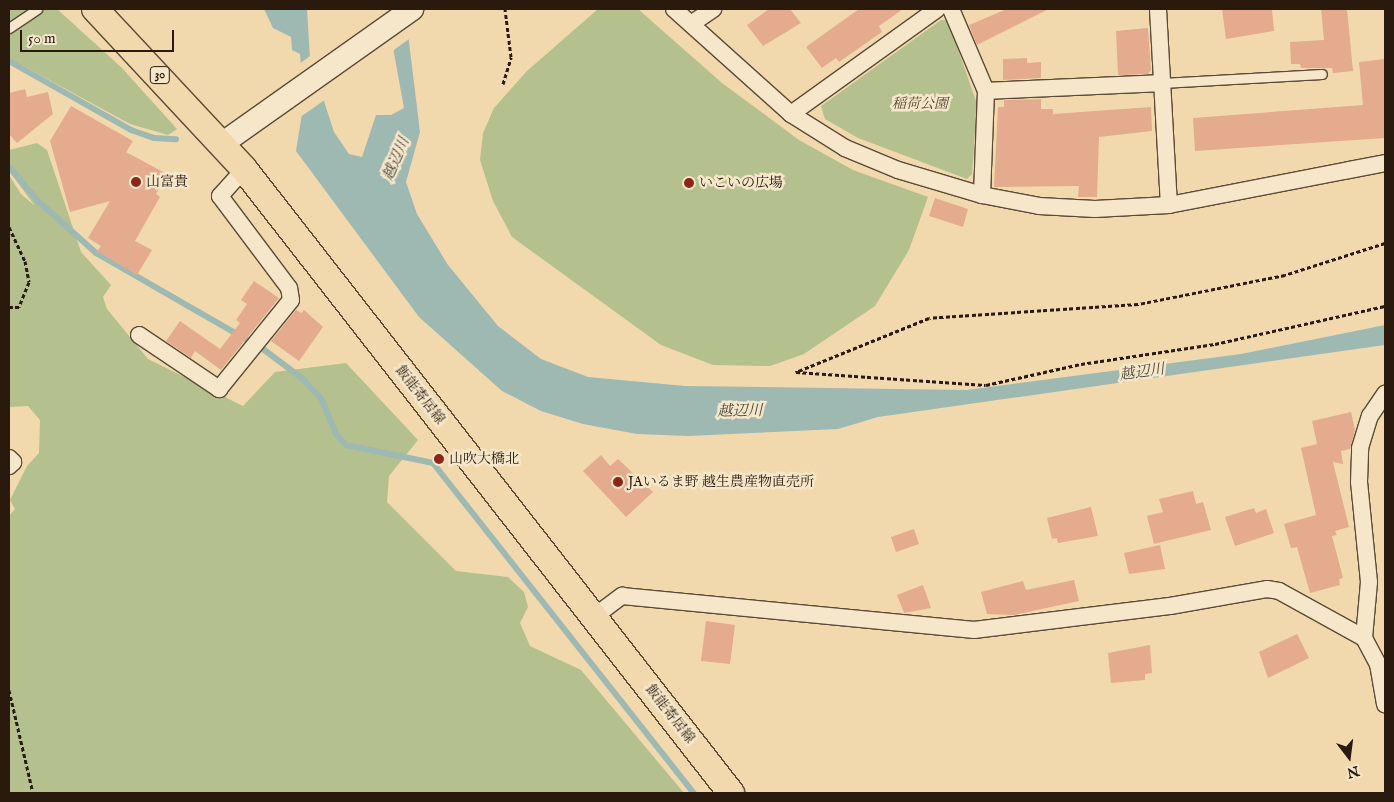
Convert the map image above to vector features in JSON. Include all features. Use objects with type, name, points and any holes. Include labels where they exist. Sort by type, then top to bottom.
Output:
[{"type":"main road","name":"飯能寄居線","points":[[95,9],[223,143],[595,616],[731,793]]},
{"type":"street","points":[[223,143],[412,9]]},
{"type":"street","points":[[674,9],[791,114],[845,148],[898,170],[982,195],[1039,206],[1086,209],[1169,205],[1385,164]]},
{"type":"street","points":[[691,24],[713,9]]},
{"type":"street","points":[[791,114],[937,9]]},
{"type":"street","points":[[952,9],[986,91],[982,195]]},
{"type":"street","points":[[1158,9],[1169,205]]},
{"type":"street","points":[[986,91],[1162,83]]},
{"type":"street","points":[[138,334],[219,389],[291,300],[289,288],[220,196],[244,169]]},
{"type":"street","points":[[1364,638],[1369,582],[1359,482],[1360,448],[1370,416],[1385,394]]},
{"type":"street","points":[[9,458],[13,462],[9,466]]},
{"type":"street","points":[[595,616],[622,596],[974,630],[1170,606],[1267,588],[1279,590],[1364,638],[1382,664],[1385,704]]},
{"type":"lane","points":[[9,28],[37,9]]},
{"type":"lane","points":[[1162,83],[1322,74]]},
{"type":"path","points":[[503,84],[511,57],[505,9]]},
{"type":"path","points":[[9,227],[25,261],[29,282],[19,307],[9,308]]},
{"type":"path","points":[[1385,243],[1285,275],[1138,304],[929,318],[796,372],[986,384],[1081,364],[1215,344],[1385,306]]},
{"type":"path","points":[[9,690],[33,793]]},
{"type":"green space","points":[[9,9],[57,9],[122,68],[177,129],[168,135],[130,124],[9,58]]},
{"type":"green space","name":"いこいの広場","points":[[598,9],[638,9],[722,83],[799,140],[853,170],[928,197],[909,250],[875,306],[804,354],[770,366],[713,365],[661,345],[512,237],[493,201],[480,160],[483,133],[494,108],[527,71]]},
{"type":"green space","name":"稲荷公園","points":[[941,20],[948,20],[977,104],[972,174],[967,179],[858,138],[825,119],[821,106]]},
{"type":"green space","points":[[37,143],[47,150],[81,252],[111,285],[103,297],[107,309],[148,359],[243,406],[275,372],[346,363],[418,440],[389,476],[387,502],[456,571],[508,577],[524,592],[528,607],[520,623],[530,646],[581,670],[684,793],[9,793],[9,516],[15,509],[10,500],[27,466],[39,453],[40,420],[28,406],[9,407],[9,175],[21,194],[35,206],[9,171],[9,150]]},
{"type":"water","name":"越辺川","points":[[264,9],[307,9],[310,58],[334,132],[349,154],[362,157],[376,115],[391,115],[404,108],[386,9],[405,9],[420,132],[406,182],[417,214],[448,265],[498,326],[541,359],[588,377],[685,386],[967,390],[1241,354],[1385,325],[1385,345],[878,417],[838,429],[688,436],[637,434],[583,424],[541,411],[502,391],[419,317],[296,151],[304,101],[300,54],[292,50],[291,37],[273,28]]},
{"type":"pier","points":[[384,9],[408,9],[412,37],[391,52]]},
{"type":"pier","points":[[313,54],[326,99],[299,118],[302,101],[299,64]]},
{"type":"building","points":[[769,9],[790,9],[801,23],[763,46],[747,25]]},
{"type":"building","points":[[859,9],[903,9],[879,26],[882,32],[839,62],[836,58],[822,68],[806,47]]},
{"type":"building","points":[[1007,9],[1049,9],[977,45],[969,25]]},
{"type":"building","points":[[1222,9],[1272,9],[1274,31],[1226,39]]},
{"type":"building","points":[[1321,9],[1347,9],[1353,71],[1333,73],[1332,68],[1301,68],[1300,64],[1291,64],[1290,42],[1324,40]]},
{"type":"building","points":[[1148,28],[1151,70],[1148,74],[1118,75],[1116,31]]},
{"type":"building","points":[[1027,58],[1027,63],[1041,62],[1041,78],[1003,80],[1003,59]]},
{"type":"building","points":[[1385,59],[1385,138],[1195,151],[1193,118],[1363,105],[1359,62]]},
{"type":"building","points":[[25,89],[27,97],[48,92],[53,114],[17,143],[9,134],[9,93]]},
{"type":"building","points":[[1041,99],[1041,109],[1053,109],[1053,114],[1151,107],[1152,131],[1099,137],[1097,197],[1078,197],[1079,186],[994,187],[998,107],[1004,107],[1004,100]]},
{"type":"building","points":[[71,106],[133,141],[126,152],[167,174],[156,194],[160,197],[135,241],[152,250],[137,275],[97,251],[101,246],[88,238],[110,201],[70,212],[50,141]]},
{"type":"building","points":[[935,198],[968,209],[963,227],[929,216]]},
{"type":"building","points":[[254,281],[279,298],[221,370],[195,351],[191,358],[166,341],[180,321],[220,349],[240,323],[236,320],[247,304],[241,300]]},
{"type":"building","points":[[296,310],[301,313],[304,310],[323,327],[299,361],[271,341]]},
{"type":"building","points":[[1351,412],[1355,430],[1350,449],[1341,451],[1343,464],[1333,462],[1349,527],[1335,531],[1337,535],[1332,536],[1343,578],[1339,579],[1340,585],[1310,593],[1297,547],[1291,548],[1284,524],[1316,515],[1301,448],[1317,444],[1312,421]]},
{"type":"building","name":"JAいるま野 越生農産物直売所","points":[[601,455],[610,466],[618,459],[653,492],[626,517],[583,471]]},
{"type":"building","points":[[1193,491],[1196,504],[1203,502],[1211,530],[1154,544],[1147,516],[1163,512],[1159,499]]},
{"type":"building","points":[[1091,507],[1098,536],[1058,543],[1057,538],[1052,539],[1047,518]]},
{"type":"building","points":[[1254,508],[1256,513],[1266,509],[1274,533],[1235,546],[1225,517]]},
{"type":"building","points":[[914,529],[919,544],[896,552],[891,537]]},
{"type":"building","points":[[1160,545],[1165,569],[1129,574],[1124,553]]},
{"type":"building","points":[[1074,580],[1079,601],[1014,615],[987,614],[981,592],[1023,581],[1026,590]]},
{"type":"building","points":[[923,585],[931,608],[904,613],[897,595]]},
{"type":"building","points":[[706,621],[735,625],[730,664],[701,661]]},
{"type":"building","points":[[1297,634],[1309,658],[1268,678],[1259,652]]},
{"type":"building","points":[[1150,645],[1152,673],[1145,674],[1145,680],[1111,683],[1108,653]]},
{"type":"waterway","points":[[9,61],[131,130],[154,138],[176,139]]},
{"type":"waterway","points":[[9,167],[38,201],[96,253],[263,349],[303,379],[321,398],[336,434],[346,445],[433,463],[694,793]]},
{"type":"place","name":"山富貴","points":[[136,182]]},
{"type":"place","name":"いこいの広場","points":[[689,183]]},
{"type":"place","name":"山吹大橋北","points":[[439,459]]},
{"type":"place","name":"JAいるま野 越生農産物直売所","points":[[618,482]]}]
